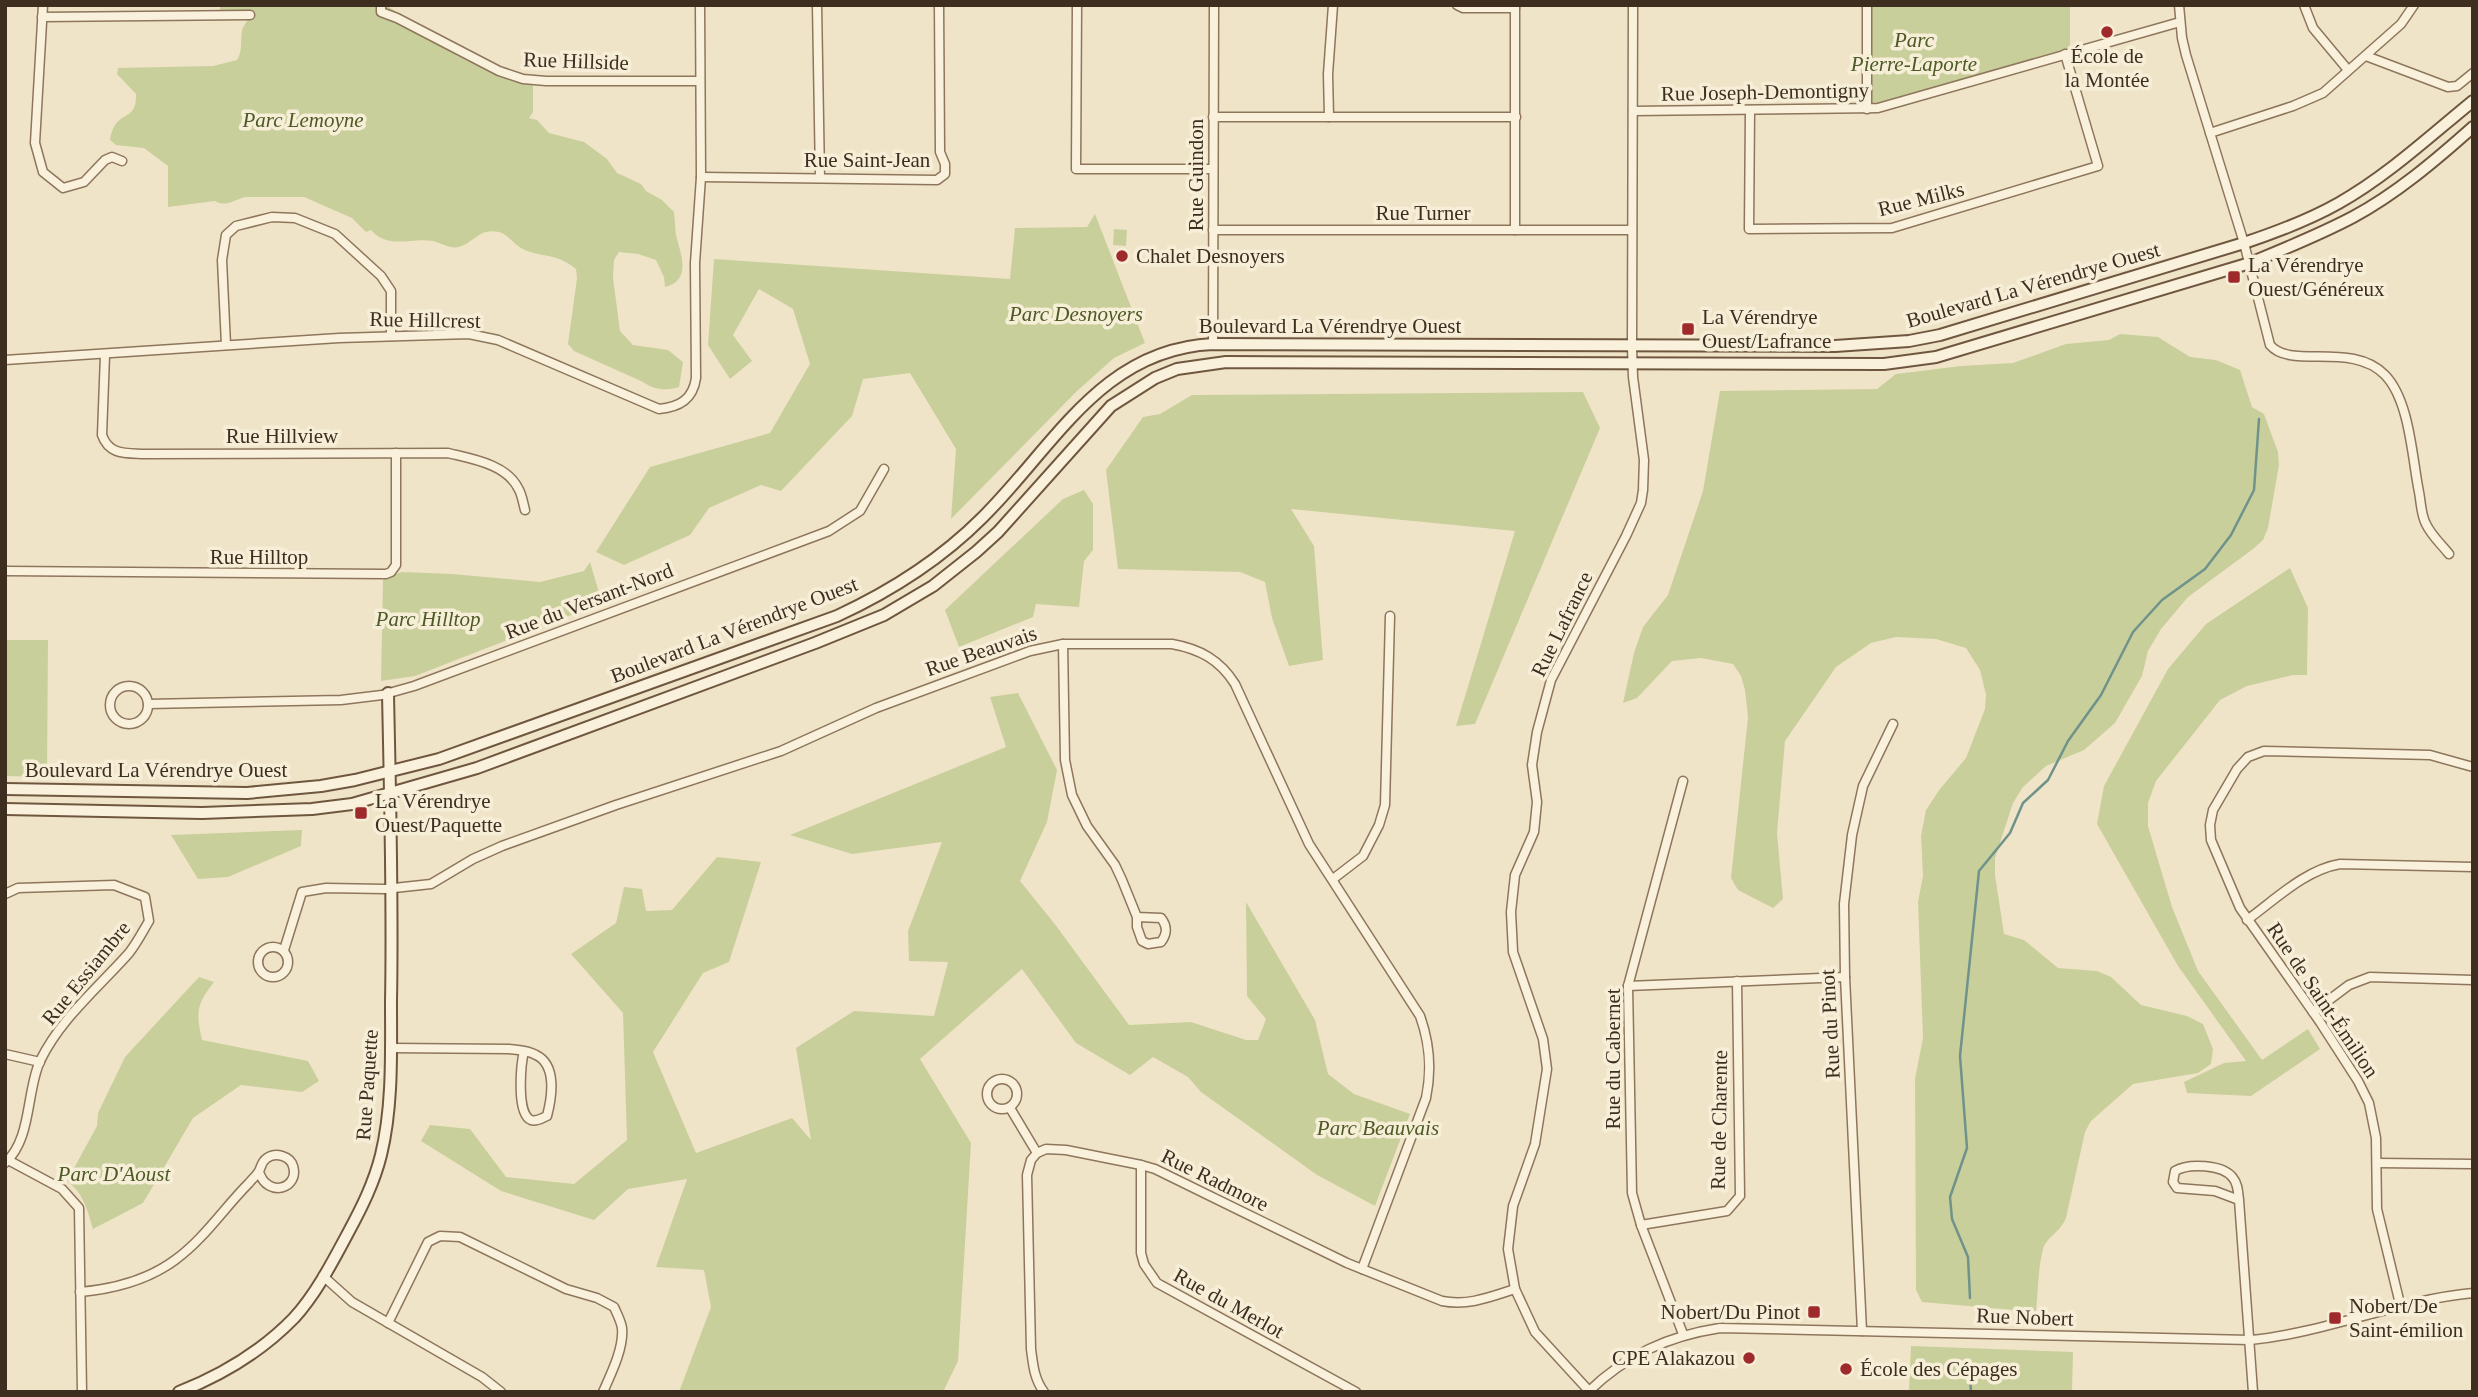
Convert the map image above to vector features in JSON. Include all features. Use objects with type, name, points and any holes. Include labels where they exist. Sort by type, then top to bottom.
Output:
[{"type":"main road","name":"Boulevard La Vérendrye Ouest","points":[[5,789],[247,793],[321,786],[389,772],[461,751],[837,616],[916,573],[973,527],[1089,400],[1110,381],[1135,364],[1182,346],[1835,346],[1909,341],[1964,328],[2244,243],[2313,217],[2341,202],[2392,167],[2473,101]]},
{"type":"main road","name":"Boulevard La Vérendrye Ouest","points":[[5,809],[262,812],[352,804],[477,768],[826,639],[884,615],[933,586],[998,532],[1111,406],[1154,378],[1177,369],[1226,362],[1884,364],[1910,361],[1965,349],[2250,263],[2300,243],[2355,216],[2382,199],[2473,127]]},
{"type":"main road","name":"Rue Paquette","points":[[179,1392],[207,1381],[252,1354],[295,1317],[324,1276],[361,1212],[376,1171],[386,1129],[391,1048],[393,888],[388,693]]},
{"type":"street","points":[[43,5],[35,143],[43,172],[63,188],[84,182],[111,157],[122,161]]},
{"type":"street","name":"Rue Hillcrest","points":[[5,360],[226,345],[469,334],[498,340],[659,409],[679,405],[694,390],[696,378],[695,263],[701,177],[699,5]]},
{"type":"street","points":[[817,5],[820,178]]},
{"type":"street","name":"Rue Saint-Jean","points":[[701,177],[937,180],[945,174],[945,164],[940,152],[939,5]]},
{"type":"street","points":[[1077,5],[1076,169],[1213,169]]},
{"type":"street","name":"Rue Guindon","points":[[1213,344],[1214,5]]},
{"type":"street","points":[[1329,117],[1328,74],[1333,5]]},
{"type":"street","points":[[1457,5],[1463,8],[1516,7],[1516,230]]},
{"type":"street","name":"Rue Lafrance","points":[[1589,1391],[1535,1332],[1515,1289],[1508,1249],[1513,1206],[1535,1144],[1547,1069],[1544,1039],[1513,952],[1511,912],[1516,875],[1534,832],[1536,802],[1532,765],[1536,732],[1551,680],[1626,536],[1643,491],[1644,460],[1632,346],[1633,5]]},
{"type":"street","points":[[1867,5],[1867,110]]},
{"type":"street","points":[[2179,5],[2186,55],[2250,263],[2267,339],[2274,350],[2286,355],[2354,358],[2382,372],[2395,387],[2402,402],[2424,522],[2449,554]]},
{"type":"street","points":[[2304,5],[2313,28],[2348,70]]},
{"type":"street","points":[[2210,133],[2323,93],[2406,20],[2414,5]]},
{"type":"street","name":"Rue Hillside","points":[[381,9],[499,71],[523,79],[700,82]]},
{"type":"street","points":[[42,16],[250,15]]},
{"type":"street","name":"Rue Joseph-Demontigny","points":[[1633,111],[1867,110],[1900,103],[2180,22]]},
{"type":"street","name":"Rue Milks","points":[[1750,111],[1749,229],[1892,228],[2098,166],[2065,54]]},
{"type":"street","points":[[2366,56],[2448,88],[2457,86],[2473,73]]},
{"type":"street","points":[[1213,117],[1516,117]]},
{"type":"street","points":[[226,345],[222,260],[226,235],[236,226],[272,217],[295,218],[335,234],[381,276],[391,291],[391,336]]},
{"type":"street","name":"Rue Turner","points":[[1213,230],[1632,230]]},
{"type":"street","name":"Rue Hillview","points":[[105,355],[102,435],[105,444],[114,452],[449,453],[493,466],[510,477],[519,488],[525,510]]},
{"type":"street","name":"Rue Hilltop","points":[[5,571],[386,574],[396,565],[396,453]]},
{"type":"street","name":"Rue du Versant-Nord","points":[[148,704],[341,700],[388,693],[830,531],[860,511],[884,469]]},
{"type":"street","points":[[1333,879],[1363,856],[1379,825],[1385,805],[1390,616]]},
{"type":"street","name":"Rue Beauvais","points":[[284,950],[302,892],[326,888],[393,888],[431,884],[473,859],[502,846],[781,751],[876,708],[1038,648],[1063,645],[1172,644],[1189,647],[1215,660],[1235,684],[1308,844],[1420,1016],[1430,1062],[1429,1085],[1422,1114],[1362,1269]]},
{"type":"street","points":[[1063,645],[1067,780],[1077,810],[1115,865],[1137,917]]},
{"type":"street","points":[[126,687],[138,689],[147,698],[148,704],[145,716],[136,723],[123,723],[113,716],[110,704],[115,692],[126,687]]},
{"type":"street","name":"Rue du Pinot","points":[[1862,1331],[1844,904],[1852,835],[1863,786],[1893,724]]},
{"type":"street","name":"Rue de Saint-Émilion","points":[[2400,1308],[2377,1209],[2376,1138],[2369,1103],[2358,1081],[2313,1012],[2248,920],[2236,899],[2210,832],[2213,810],[2236,769],[2248,757],[2272,751],[2430,755],[2473,767]]},
{"type":"street","name":"Rue du Cabernet","points":[[1683,781],[1628,986],[1632,1194],[1641,1225],[1683,1334]]},
{"type":"street","name":"Rue de Saint-Émilion","points":[[2248,920],[2311,874],[2330,866],[2473,867]]},
{"type":"street","name":"Rue Essiambre","points":[[5,894],[18,888],[114,885],[145,897],[149,921],[130,951],[71,1013],[40,1062],[23,1133],[7,1161]]},
{"type":"street","points":[[1628,986],[1845,977]]},
{"type":"street","points":[[2313,1012],[2349,985],[2370,977],[2473,980]]},
{"type":"street","name":"Rue de Charente","points":[[1641,1225],[1727,1211],[1740,1196],[1737,981]]},
{"type":"street","points":[[391,1048],[509,1049],[524,1051],[539,1055],[550,1070],[550,1104],[547,1116],[537,1121],[526,1116],[522,1106],[521,1063],[524,1051]]},
{"type":"street","points":[[5,1054],[40,1062]]},
{"type":"street","points":[[1010,1108],[1037,1153],[1027,1167],[1027,1175],[1030,1335],[1034,1368],[1041,1388],[1029,1392]]},
{"type":"street","name":"Rue Radmore","points":[[1037,1153],[1056,1149],[1155,1169],[1362,1269],[1454,1303],[1479,1301],[1515,1289]]},
{"type":"street","points":[[80,1292],[106,1290],[140,1279],[175,1261],[259,1172],[261,1163],[269,1156],[278,1154],[287,1158],[293,1166],[294,1176],[289,1184],[280,1189],[270,1188],[262,1182],[259,1172]]},
{"type":"street","points":[[7,1161],[62,1189],[79,1208],[82,1392]]},
{"type":"street","points":[[2377,1163],[2473,1164]]},
{"type":"street","name":"Rue du Merlot","points":[[1141,1165],[1141,1253],[1144,1264],[1157,1283],[1356,1392]]},
{"type":"street","points":[[2239,1199],[2215,1191],[2177,1188],[2173,1182],[2175,1171],[2185,1165],[2227,1171],[2235,1180],[2239,1199],[2253,1392]]},
{"type":"street","points":[[388,1323],[428,1242],[440,1236],[460,1237],[566,1289],[597,1298],[614,1307],[622,1328],[621,1336],[616,1359],[603,1392]]},
{"type":"street","points":[[324,1276],[352,1302],[482,1377],[501,1392]]},
{"type":"street","name":"Rue Nobert","points":[[1589,1391],[1614,1368],[1683,1334],[1731,1327],[2250,1340],[2317,1329],[2441,1298],[2473,1293]]},
{"type":"green space","name":"Parc Lemoyne","points":[[220,5],[385,5],[499,71],[533,80],[533,112],[529,118],[537,120],[549,133],[584,142],[607,159],[617,173],[641,184],[646,191],[662,200],[674,212],[682,258],[682,273],[679,279],[665,287],[664,277],[656,260],[619,252],[614,260],[613,278],[620,331],[633,345],[668,350],[683,362],[679,387],[651,387],[574,351],[568,344],[576,269],[562,260],[521,248],[499,232],[487,232],[459,247],[425,240],[385,240],[371,230],[366,232],[352,218],[304,197],[246,197],[227,203],[215,201],[168,207],[168,166],[144,148],[116,145],[110,140],[116,123],[133,110],[135,104],[136,94],[117,74],[118,68],[213,66],[237,60],[241,50],[241,35],[250,16],[220,17]]},
{"type":"green space","name":"Parc Pierre-Laporte","points":[[1867,5],[2070,5],[2070,52],[1867,109]]},
{"type":"green space","name":"Parc Desnoyers","points":[[1095,214],[1145,343],[1114,358],[1076,392],[951,519],[956,449],[910,373],[863,379],[852,416],[781,491],[761,485],[709,508],[690,535],[624,565],[596,552],[650,467],[770,433],[810,364],[793,309],[759,289],[733,335],[752,361],[730,379],[708,345],[714,259],[1010,279],[1015,228],[1087,227]]},
{"type":"green space","points":[[1114,229],[1127,230],[1126,246],[1113,245]]},
{"type":"green space","points":[[2120,334],[2158,337],[2190,357],[2216,360],[2240,370],[2252,407],[2264,414],[2278,452],[2279,465],[2268,528],[2263,540],[2188,597],[2161,629],[2148,651],[2142,676],[2115,723],[2084,750],[2046,766],[2023,787],[2013,803],[1995,858],[1995,875],[2004,934],[2024,940],[2058,968],[2097,971],[2111,977],[2141,1005],[2187,1016],[2203,1024],[2213,1049],[2211,1064],[2198,1073],[2133,1084],[2091,1121],[2085,1132],[2066,1218],[2043,1249],[2036,1312],[1922,1302],[1916,1290],[1915,1079],[1923,1038],[1918,902],[1923,876],[1921,836],[1926,810],[1966,758],[1985,709],[1986,695],[1980,670],[1966,648],[1936,639],[1896,637],[1871,643],[1836,667],[1785,741],[1777,833],[1783,899],[1773,908],[1738,890],[1731,878],[1748,717],[1745,690],[1741,676],[1733,664],[1701,658],[1672,661],[1637,698],[1623,703],[1643,627],[1668,595],[1703,491],[1720,391],[1877,389],[1896,374],[2013,363],[2066,344],[2109,340]]},
{"type":"green space","points":[[1583,392],[1600,428],[1475,724],[1456,726],[1515,531],[1291,509],[1314,546],[1323,660],[1289,666],[1272,618],[1265,582],[1240,572],[1118,569],[1106,470],[1143,417],[1160,414],[1192,395]]},
{"type":"green space","points":[[1084,490],[1093,504],[1093,550],[1084,561],[1079,607],[1036,604],[1033,617],[959,647],[945,610],[1063,499]]},
{"type":"green space","name":"Parc Hilltop","points":[[590,562],[602,603],[415,676],[381,681],[383,580],[401,572],[540,582],[584,571]]},
{"type":"green space","points":[[2290,568],[2308,608],[2307,675],[2293,675],[2247,686],[2220,700],[2156,781],[2148,803],[2148,826],[2172,907],[2198,971],[2262,1060],[2308,1029],[2320,1049],[2251,1096],[2187,1093],[2184,1082],[2224,1063],[2246,1061],[2178,966],[2097,824],[2104,786],[2168,669],[2206,624]]},
{"type":"green space","points":[[5,640],[48,640],[47,777],[5,776]]},
{"type":"green space","name":"Parc Beauvais","points":[[1018,693],[1057,770],[1047,822],[1020,881],[1129,1025],[1191,1022],[1246,1040],[1258,1040],[1266,1019],[1247,996],[1246,902],[1315,1020],[1328,1074],[1354,1094],[1410,1114],[1375,1206],[1317,1175],[1201,1092],[1188,1077],[1153,1057],[1130,1075],[1076,1043],[1022,969],[920,1059],[971,1143],[958,1361],[943,1392],[679,1392],[711,1307],[704,1270],[656,1267],[687,1179],[628,1189],[594,1220],[501,1191],[421,1141],[430,1125],[470,1129],[506,1177],[574,1184],[627,1140],[623,1013],[571,954],[616,923],[624,887],[642,889],[646,911],[672,910],[717,857],[761,862],[729,962],[703,973],[653,1052],[696,1153],[792,1118],[811,1140],[796,1048],[854,1011],[934,1016],[948,962],[909,961],[908,931],[942,842],[852,854],[790,835],[1006,747],[990,697]]},
{"type":"green space","points":[[302,830],[301,846],[228,877],[198,879],[171,835]]},
{"type":"green space","name":"Parc D'Aoust","points":[[199,977],[214,982],[199,1009],[202,1040],[308,1061],[319,1081],[302,1092],[241,1085],[193,1118],[143,1203],[93,1229],[87,1208],[67,1181],[97,1126],[98,1113],[125,1057]]},
{"type":"green space","points":[[1911,1346],[2073,1352],[2072,1392],[1909,1392]]},
{"type":"waterway","points":[[1970,1298],[1968,1257],[1952,1219],[1950,1197],[1967,1148],[1960,1056],[1979,871],[2010,833],[2023,803],[2048,780],[2068,741],[2101,695],[2133,632],[2162,600],[2205,569],[2231,535],[2254,490],[2259,419]]},
{"type":"waterway","points":[[1969,1365],[1971,1392]]},
{"type":"place","name":"École de la Montée","points":[[2107,32]]},
{"type":"place","name":"Chalet Desnoyers","points":[[1122,256]]},
{"type":"place","name":"La Vérendrye Ouest/Généreux","points":[[2234,277]]},
{"type":"place","name":"La Vérendrye Ouest/Lafrance","points":[[1688,329]]},
{"type":"place","name":"La Vérendrye Ouest/Paquette","points":[[361,813]]},
{"type":"place","name":"Nobert/Du Pinot","points":[[1814,1312]]},
{"type":"place","name":"Nobert/De Saint-émilion","points":[[2335,1318]]},
{"type":"place","name":"CPE Alakazou","points":[[1749,1358]]},
{"type":"place","name":"École des Cépages","points":[[1846,1369]]}]
